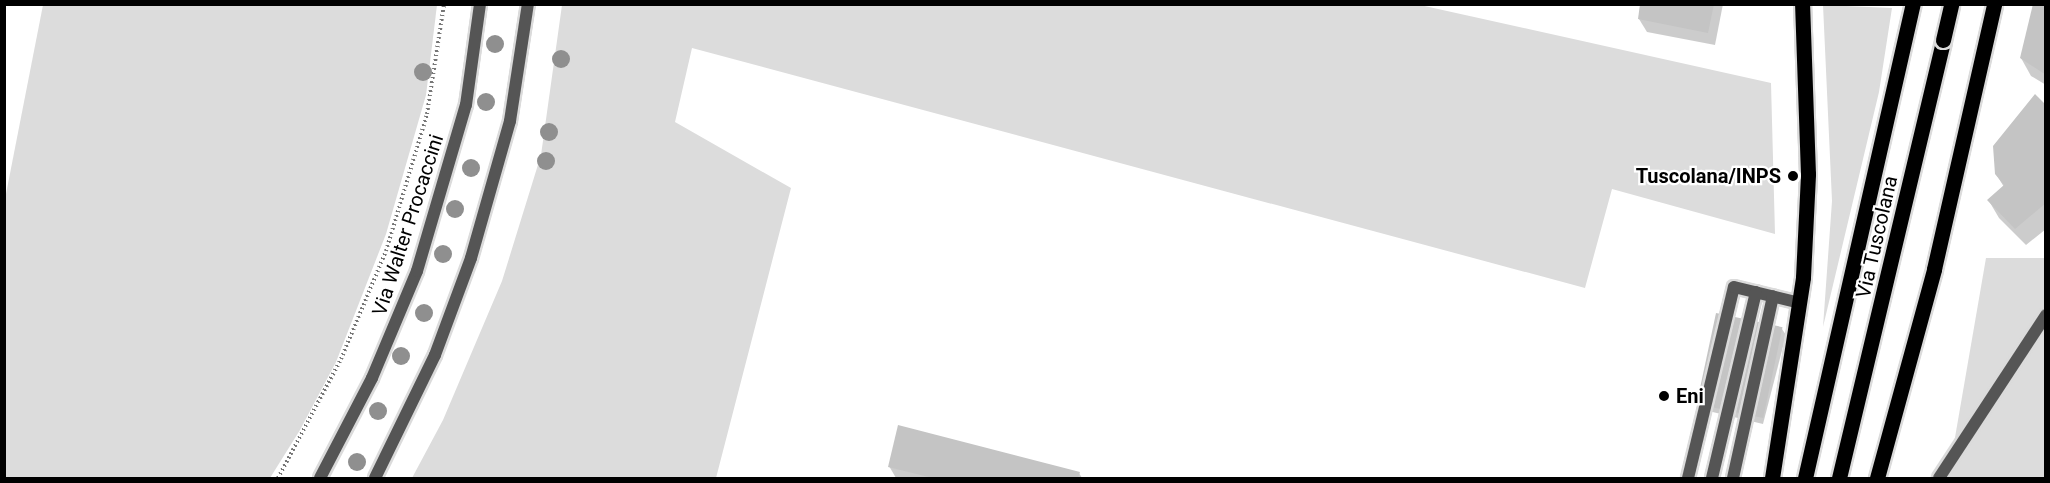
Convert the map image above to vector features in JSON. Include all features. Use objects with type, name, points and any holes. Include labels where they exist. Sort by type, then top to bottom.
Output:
[{"type":"main road","points":[[1772,478],[1800,303],[1808,174],[1802,4]]},
{"type":"main road","name":"Via Tuscolana","points":[[1805,478],[1913,4]]},
{"type":"main road","name":"Via Tuscolana","points":[[1839,478],[1951,4]]},
{"type":"main road","points":[[1877,478],[1934,269],[1994,4]]},
{"type":"street","name":"Via Walter Procaccini","points":[[320,478],[372,378],[417,271],[466,105],[480,4]]},
{"type":"street","points":[[375,478],[435,355],[475,248],[510,121],[528,4]]},
{"type":"street","points":[[1688,478],[1734,286],[1800,303]]},
{"type":"street","points":[[1712,478],[1756,292]]},
{"type":"street","points":[[1733,478],[1773,296]]},
{"type":"street","points":[[1939,478],[2046,315]]},
{"type":"path","points":[[278,478],[341,358],[386,252],[427,114],[444,4]]},
{"type":"shaded area","points":[[43,5],[437,5],[426,95],[386,234],[336,362],[300,430],[270,478],[5,478],[5,199]]},
{"type":"shaded area","points":[[562,5],[1420,5],[1771,83],[1775,234],[1612,189],[1585,288],[692,48],[675,122],[791,188],[716,478],[412,478],[443,420],[502,281],[541,155]]},
{"type":"shaded area","points":[[1823,5],[1892,8],[1879,92],[1823,327],[1832,201]]},
{"type":"shaded area","points":[[1986,258],[2045,258],[2045,478],[1948,478]]},
{"type":"building","points":[[1640,4],[1714,4],[1708,33],[1638,19]]},
{"type":"building","points":[[2033,4],[2046,4],[2046,75],[2020,58]]},
{"type":"building","points":[[2035,94],[2046,105],[2046,203],[2015,229],[1987,200],[2004,185],[1995,174],[1993,146]]},
{"type":"building","points":[[1716,313],[1783,327],[1763,418],[1697,404]]},
{"type":"building","points":[[898,425],[1080,472],[1078,478],[933,478],[888,467]]},
{"type":"place","name":"Tuscolana/INPS","points":[[1793,176]]},
{"type":"place","name":"Eni","points":[[1664,396]]}]
